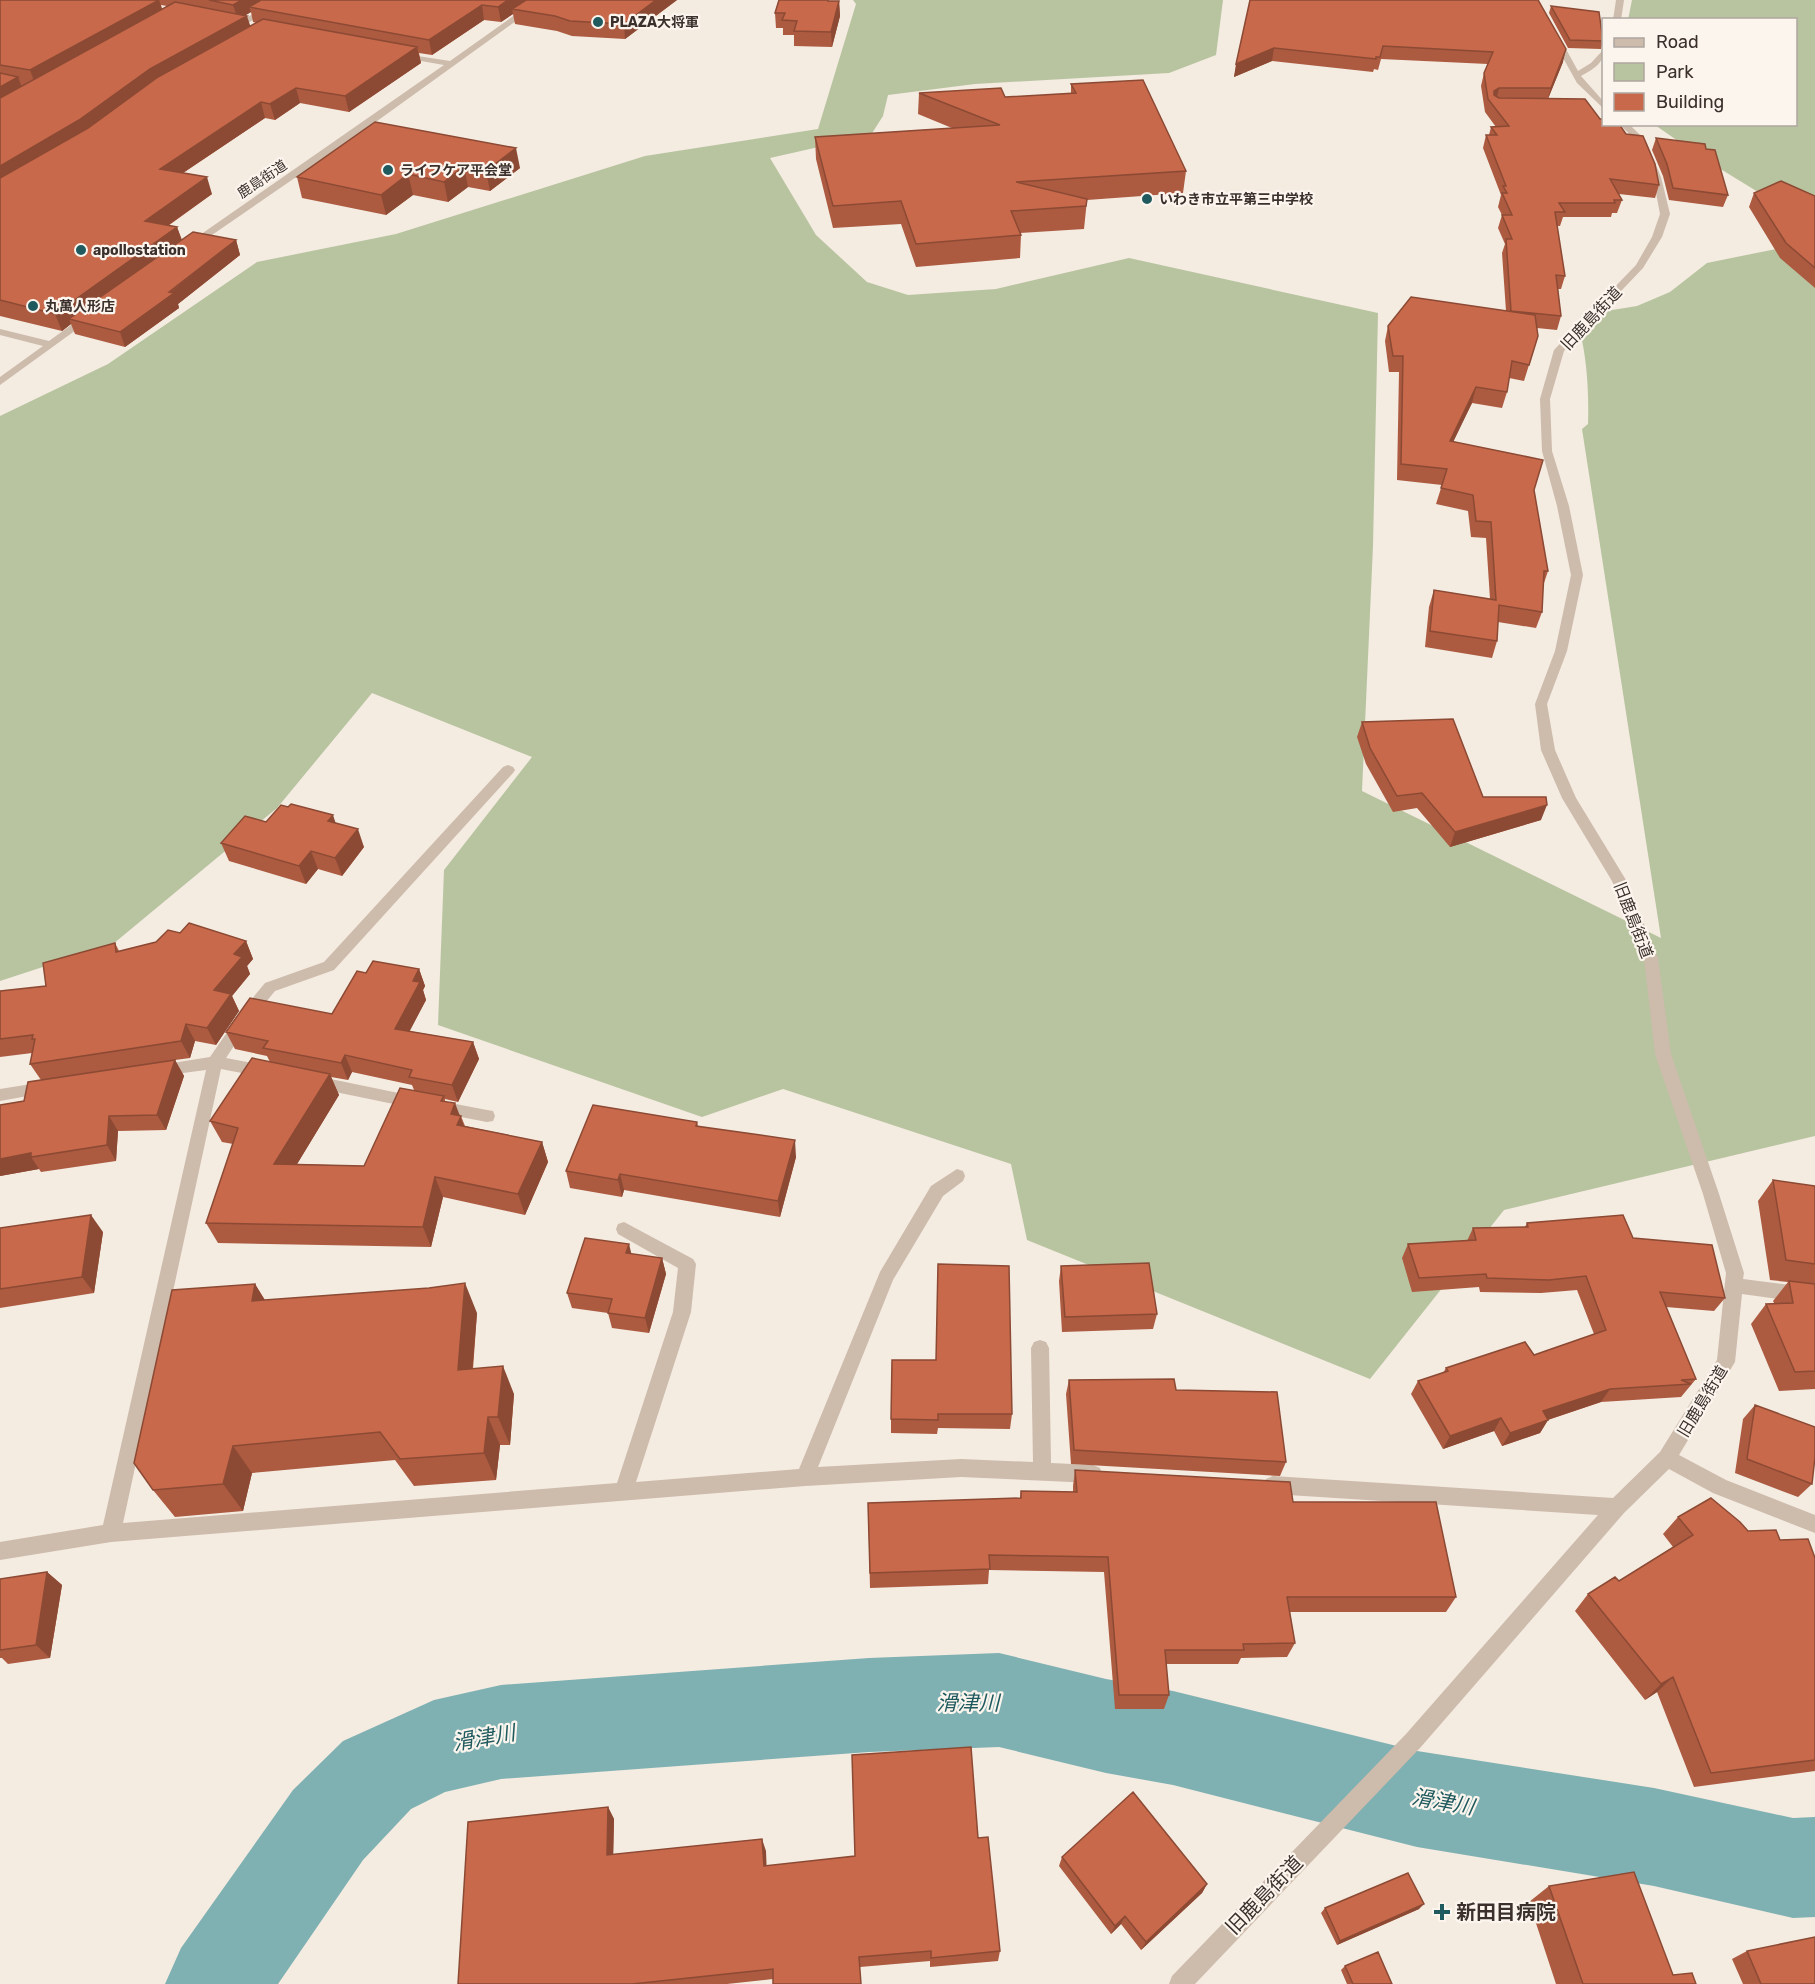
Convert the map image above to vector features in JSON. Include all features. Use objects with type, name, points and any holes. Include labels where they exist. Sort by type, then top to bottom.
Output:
[{"type":"street","points":[[238,25],[283,0]]},
{"type":"street","name":"鹿島街道","points":[[185,249],[541,0]]},
{"type":"street","points":[[1535,0],[1577,75],[1602,106]]},
{"type":"street","points":[[1617,18],[1620,0]]},
{"type":"street","points":[[228,23],[256,28]]},
{"type":"street","points":[[393,53],[451,64]]},
{"type":"street","points":[[1577,75],[1594,65],[1602,54]]},
{"type":"street","points":[[1592,107],[1602,107]]},
{"type":"street","name":"旧鹿島街道","points":[[1179,1984],[1413,1741],[1617,1507],[1667,1458],[1726,1362],[1736,1273],[1715,1205],[1662,1054],[1651,958],[1619,880],[1569,798],[1548,750],[1541,704],[1561,651],[1577,575],[1563,506],[1546,452],[1545,399],[1559,350],[1640,266],[1657,237],[1665,214],[1657,177],[1642,141],[1625,126]]},
{"type":"street","points":[[0,382],[96,313]]},
{"type":"street","points":[[0,332],[51,345]]},
{"type":"street","points":[[111,1533],[215,1062],[246,1016],[270,987],[329,966],[508,770]]},
{"type":"street","points":[[147,1072],[215,1062],[283,1075]]},
{"type":"street","points":[[306,1080],[487,1116]]},
{"type":"street","points":[[0,1095],[57,1086]]},
{"type":"street","points":[[805,1478],[886,1277],[937,1191],[957,1176]]},
{"type":"street","points":[[623,1492],[682,1312],[687,1264],[624,1229]]},
{"type":"street","points":[[1734,1285],[1815,1296]]},
{"type":"street","points":[[1040,1348],[1042,1471]]},
{"type":"street","points":[[1667,1458],[1720,1487],[1815,1524]]},
{"type":"street","points":[[0,1551],[111,1533],[805,1478],[962,1468],[1114,1475]]},
{"type":"street","points":[[1258,1484],[1617,1507]]},
{"type":"green space","points":[[853,0],[1223,0],[1216,55],[1169,73],[975,84],[888,95],[883,116],[867,141],[823,146],[770,158],[816,235],[867,282],[908,295],[996,289],[1129,258],[1378,313],[1373,546],[1362,791],[1661,938],[1582,429],[1588,424],[1588,400],[1586,363],[1579,327],[1600,312],[1637,306],[1670,292],[1707,263],[1815,241],[1815,1136],[1504,1210],[1370,1379],[1027,1240],[1011,1164],[783,1089],[702,1117],[438,1025],[444,870],[532,757],[372,693],[277,808],[113,944],[0,981],[0,416],[108,364],[257,262],[396,234],[645,156],[818,129],[856,4]]},
{"type":"green space","points":[[1632,0],[1815,0],[1815,227],[1701,157],[1656,126],[1797,126],[1797,18],[1628,18]]},
{"type":"building","points":[[0,0],[159,0],[30,70],[0,65]]},
{"type":"building","points":[[209,0],[242,0],[233,5]]},
{"type":"building","points":[[261,0],[508,0],[498,7],[482,5],[429,40],[249,7]]},
{"type":"building","points":[[526,0],[656,0],[624,24],[570,21],[555,16],[512,9]]},
{"type":"building","points":[[779,0],[839,1],[831,32],[794,31],[797,21],[782,20],[785,13],[775,13]]},
{"type":"building","points":[[1250,0],[1538,0],[1566,49],[1551,88],[1499,88],[1494,91],[1494,95],[1499,98],[1585,99],[1602,119],[1602,126],[1620,126],[1626,134],[1643,136],[1655,164],[1659,185],[1610,179],[1622,200],[1614,200],[1615,203],[1559,203],[1565,212],[1555,212],[1565,276],[1556,275],[1561,316],[1511,311],[1506,239],[1512,239],[1502,215],[1512,215],[1502,193],[1507,193],[1503,186],[1506,186],[1486,135],[1497,135],[1491,127],[1509,126],[1488,99],[1484,73],[1493,52],[1383,46],[1380,57],[1376,59],[1274,48],[1236,64]]},
{"type":"building","points":[[175,2],[247,16],[150,69],[79,120],[0,166],[0,98]]},
{"type":"building","points":[[1551,6],[1599,12],[1602,41],[1570,40]]},
{"type":"building","points":[[263,19],[417,47],[345,96],[296,88],[270,104],[261,102],[160,169],[207,177],[145,221],[177,227],[55,314],[0,300],[0,178],[88,128],[158,77]]},
{"type":"building","points":[[0,73],[18,77],[0,87]]},
{"type":"building","points":[[1143,80],[1186,171],[1016,182],[1087,199],[1086,206],[1011,211],[1021,235],[916,244],[901,201],[833,206],[815,137],[1000,125],[919,93],[1001,88],[1005,97],[1076,93],[1071,84]]},
{"type":"building","points":[[375,122],[516,148],[486,171],[464,166],[444,182],[408,174],[381,195],[297,177]]},
{"type":"building","points":[[1656,138],[1705,144],[1706,149],[1715,150],[1728,195],[1673,188],[1667,164]]},
{"type":"building","points":[[1781,181],[1815,196],[1815,268],[1786,243],[1754,193]]},
{"type":"building","points":[[193,232],[236,240],[169,292],[174,293],[120,332],[69,319]]},
{"type":"building","points":[[1411,297],[1535,315],[1538,336],[1529,365],[1512,361],[1507,392],[1476,387],[1450,441],[1543,460],[1534,490],[1548,571],[1544,571],[1542,612],[1499,605],[1497,641],[1430,631],[1434,590],[1496,600],[1491,522],[1476,521],[1473,495],[1441,488],[1447,469],[1401,464],[1403,356],[1393,356],[1388,326]]},
{"type":"building","points":[[1453,719],[1483,797],[1546,797],[1547,805],[1455,832],[1422,793],[1397,796],[1370,748],[1362,722]]},
{"type":"building","points":[[291,804],[333,815],[328,821],[358,829],[335,858],[311,851],[299,866],[221,843],[245,816],[266,822],[281,805],[288,807]]},
{"type":"building","points":[[189,923],[246,941],[234,954],[242,957],[214,990],[231,994],[207,1028],[186,1024],[181,1041],[30,1064],[35,1039],[32,1039],[33,1035],[0,1039],[0,991],[46,986],[43,963],[115,943],[116,952],[156,942],[168,930],[180,933]]},
{"type":"building","points":[[373,961],[419,969],[413,981],[420,982],[395,1029],[473,1042],[452,1085],[409,1077],[412,1070],[345,1055],[341,1063],[263,1048],[268,1041],[226,1032],[250,998],[332,1014],[357,971],[366,973]]},
{"type":"building","points":[[252,1058],[330,1074],[274,1164],[364,1166],[400,1088],[444,1096],[441,1101],[455,1103],[451,1114],[461,1116],[457,1125],[542,1142],[518,1194],[435,1177],[423,1227],[206,1223],[238,1128],[210,1121]]},
{"type":"building","points":[[175,1060],[157,1115],[109,1116],[107,1145],[31,1157],[31,1153],[0,1159],[0,1105],[24,1101],[28,1082]]},
{"type":"building","points":[[593,1105],[697,1122],[696,1126],[795,1140],[778,1201],[620,1174],[618,1180],[566,1171]]},
{"type":"building","points":[[1773,1180],[1815,1186],[1815,1264],[1786,1260]]},
{"type":"building","points":[[91,1215],[82,1277],[0,1289],[0,1228]]},
{"type":"building","points":[[1623,1215],[1633,1238],[1712,1245],[1725,1298],[1660,1292],[1696,1379],[1681,1380],[1691,1384],[1610,1389],[1543,1411],[1548,1420],[1510,1433],[1501,1418],[1450,1436],[1418,1381],[1448,1371],[1446,1368],[1525,1342],[1534,1355],[1606,1330],[1586,1276],[1549,1280],[1487,1278],[1486,1274],[1419,1278],[1408,1244],[1476,1240],[1473,1228],[1528,1227],[1527,1223]]},
{"type":"building","points":[[585,1238],[629,1244],[626,1253],[662,1258],[645,1318],[608,1313],[612,1299],[567,1293]]},
{"type":"building","points":[[1149,1263],[1157,1314],[1065,1317],[1061,1266]]},
{"type":"building","points":[[938,1264],[1009,1266],[1012,1414],[938,1414],[938,1420],[891,1419],[892,1360],[936,1360]]},
{"type":"building","points":[[1789,1281],[1815,1284],[1815,1371],[1795,1372],[1766,1304],[1793,1303]]},
{"type":"building","points":[[465,1283],[458,1370],[503,1366],[498,1417],[488,1417],[484,1453],[400,1459],[380,1432],[233,1446],[223,1484],[153,1490],[134,1463],[172,1290],[255,1284],[252,1301],[429,1288]]},
{"type":"building","points":[[1174,1379],[1176,1390],[1277,1392],[1286,1462],[1074,1450],[1069,1380]]},
{"type":"building","points":[[1755,1405],[1815,1427],[1812,1484],[1747,1459]]},
{"type":"building","points":[[1075,1470],[1290,1482],[1293,1502],[1436,1502],[1456,1597],[1287,1597],[1295,1643],[1243,1644],[1244,1650],[1165,1650],[1169,1695],[1119,1695],[1108,1557],[989,1555],[990,1569],[870,1573],[868,1503],[1021,1498],[1021,1491],[1077,1492]]},
{"type":"building","points":[[1711,1498],[1748,1531],[1776,1530],[1780,1540],[1808,1539],[1815,1558],[1815,1760],[1711,1773],[1673,1677],[1661,1684],[1588,1594],[1615,1577],[1619,1581],[1693,1535],[1678,1517]]},
{"type":"building","points":[[47,1572],[36,1645],[0,1650],[0,1579]]},
{"type":"building","points":[[971,1747],[978,1838],[988,1837],[1000,1951],[931,1958],[931,1951],[859,1957],[861,1984],[773,1984],[773,1969],[632,1984],[458,1984],[468,1822],[608,1807],[607,1855],[762,1839],[764,1866],[855,1856],[852,1755]]},
{"type":"building","points":[[1133,1792],[1207,1884],[1146,1942],[1125,1916],[1115,1926],[1062,1857]]},
{"type":"building","points":[[1634,1872],[1673,1975],[1692,1973],[1696,1984],[1583,1984],[1549,1886]]},
{"type":"building","points":[[1408,1873],[1424,1904],[1340,1941],[1325,1908]]},
{"type":"building","points":[[1815,1937],[1815,1984],[1761,1984],[1747,1951]]},
{"type":"building","points":[[1378,1952],[1392,1984],[1353,1984],[1345,1966]]},
{"type":"waterway","name":"滑津川","points":[[217,1984],[328,1825],[377,1775],[434,1747],[501,1732],[869,1705],[999,1700],[1106,1726],[1173,1738],[1417,1799],[1654,1837],[1793,1868],[1815,1867]]},
{"type":"place","name":"PLAZA大将軍","points":[[598,22]]},
{"type":"place","name":"ライフケア平会堂","points":[[388,170]]},
{"type":"place","name":"いわき市立平第三中学校","points":[[1147,199]]},
{"type":"place","name":"apollostation","points":[[81,250]]},
{"type":"place","name":"丸萬人形店","points":[[33,306]]},
{"type":"place","name":"新田目病院","points":[[1442,1912]]}]
